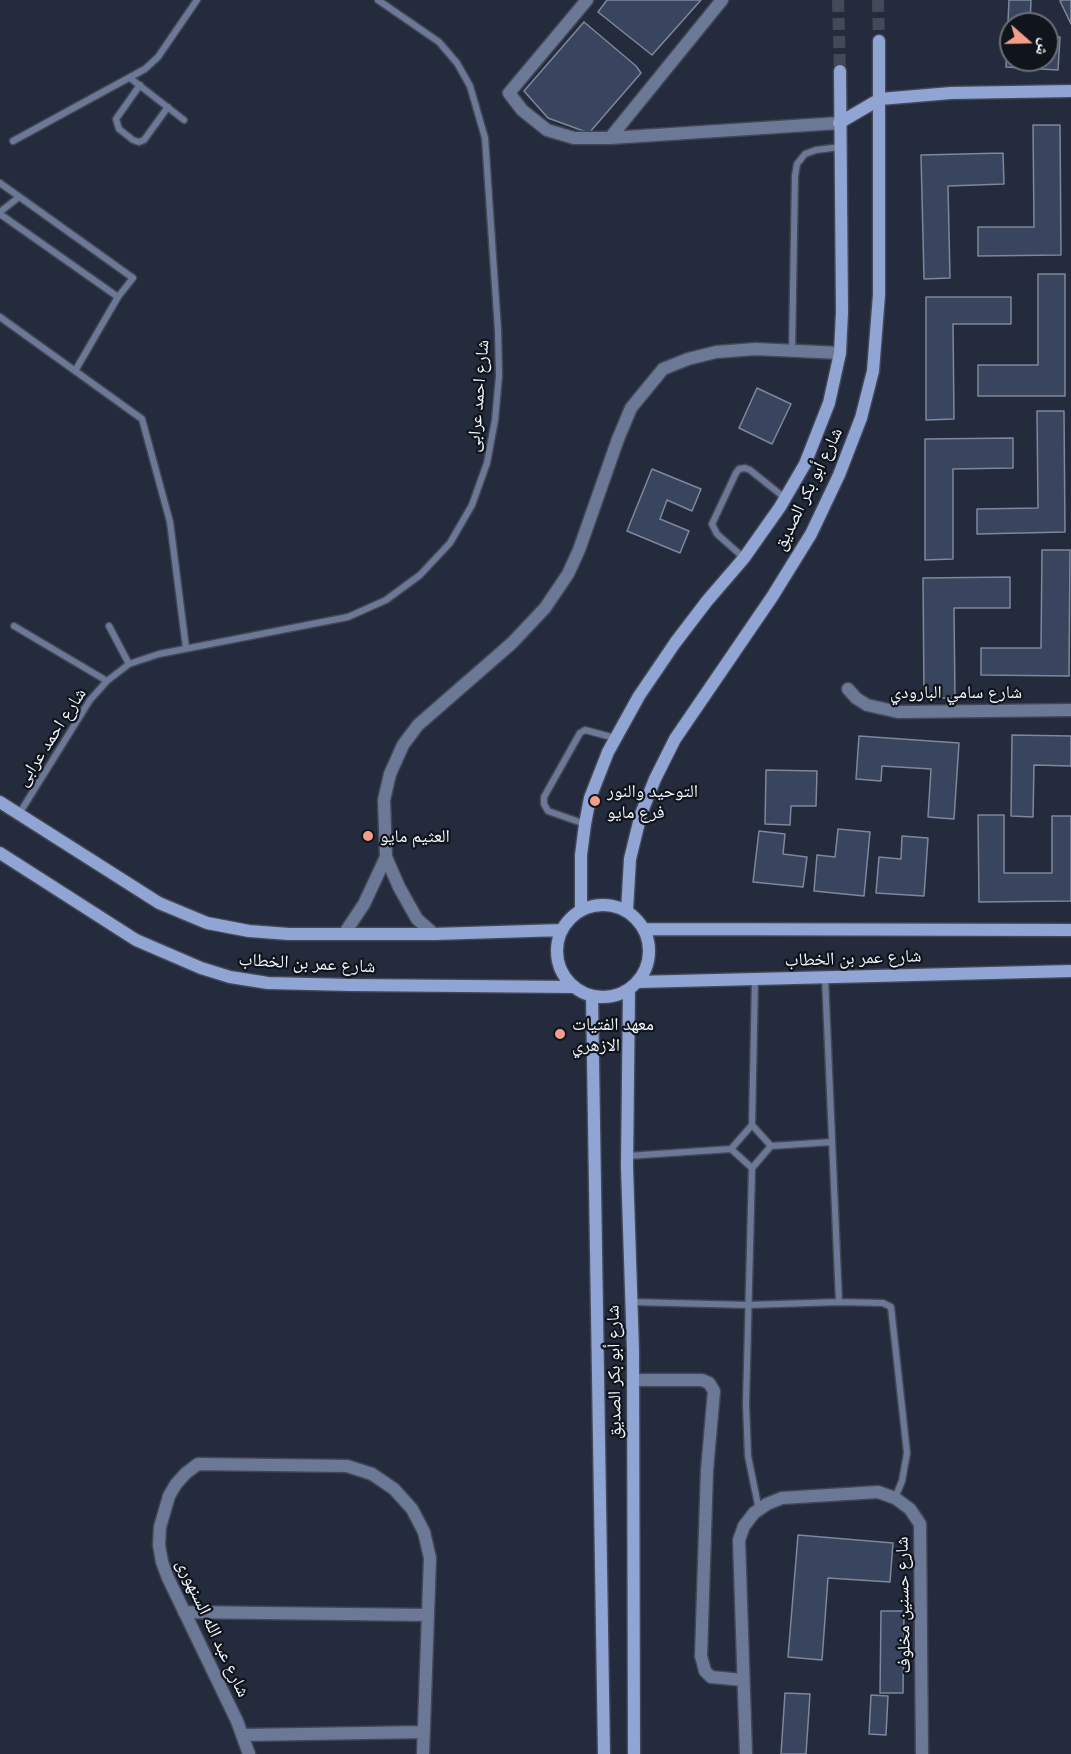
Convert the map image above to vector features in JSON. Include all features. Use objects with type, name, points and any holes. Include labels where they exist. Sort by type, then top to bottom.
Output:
[{"type":"street","points":[[587,0],[509,93],[522,110],[547,130],[574,138],[610,138],[839,123],[880,99],[951,93],[1071,90]]},
{"type":"street","points":[[610,138],[722,0]]},
{"type":"street","name":"شارع أبو بكر الصديق","points":[[627,911],[630,859],[641,814],[655,779],[675,738],[772,597],[811,534],[839,475],[861,418],[873,371],[877,322],[879,41]]},
{"type":"street","name":"شارع أبو بكر الصديق","points":[[581,909],[581,855],[590,798],[615,738],[639,696],[675,644],[707,601],[744,558],[785,498],[805,464],[832,394],[840,353],[842,258],[840,72]]},
{"type":"street","points":[[434,934],[417,919],[399,887],[386,856],[384,800],[390,774],[403,745],[418,725],[443,701],[474,678],[512,644],[545,608],[568,574],[631,408],[663,369],[707,354],[756,349],[840,353]]},
{"type":"street","name":"شارع سامي البارودي","points":[[848,689],[867,705],[898,712],[1071,710]]},
{"type":"street","name":"شارع عمر بن الخطاب","points":[[0,802],[159,903],[207,923],[249,931],[289,934],[434,934],[562,930]]},
{"type":"street","name":"شارع عمر بن الخطاب","points":[[0,854],[136,940],[177,959],[230,977],[308,984],[573,987]]},
{"type":"street","points":[[344,934],[364,904],[386,856]]},
{"type":"street","points":[[600,904],[627,911],[644,929],[648,938],[650,954],[646,969],[633,986],[617,995],[592,996],[573,987],[560,969],[557,955],[558,940],[568,921],[581,909],[600,904]]},
{"type":"street","name":"شارع عمر بن الخطاب","points":[[644,929],[1071,930]]},
{"type":"street","name":"شارع عمر بن الخطاب","points":[[633,986],[755,979],[1071,971]]},
{"type":"street","name":"شارع أبو بكر الصديق","points":[[633,986],[627,1156],[633,1380],[634,1754]]},
{"type":"street","name":"شارع أبو بكر الصديق","points":[[592,996],[604,1754]]},
{"type":"street","points":[[633,1380],[702,1380],[709,1383],[714,1391],[707,1470],[701,1656],[705,1671],[711,1677],[743,1680]]},
{"type":"street","name":"شارع عبد الله السنهورى","points":[[249,1754],[244,1736],[162,1562],[159,1545],[160,1527],[169,1496],[176,1484],[198,1464],[347,1466],[372,1474],[394,1489],[412,1509],[424,1532],[430,1558],[423,1754]]},
{"type":"street","points":[[746,1754],[739,1540],[744,1526],[767,1504],[782,1498],[878,1492],[895,1498]]},
{"type":"street","name":"شارع حسنين مخلوف","points":[[895,1498],[910,1509],[920,1524],[922,1754]]},
{"type":"street","points":[[184,1612],[427,1615]]},
{"type":"street","points":[[244,1736],[424,1732]]},
{"type":"lane","points":[[13,141],[145,69],[158,57],[196,0]]},
{"type":"lane","name":"شارع احمد عرابى","points":[[19,814],[90,700],[107,681],[129,664],[186,648],[348,617],[386,600],[420,575],[450,543],[472,505],[487,463],[498,387],[498,330],[485,138],[470,86],[457,63],[439,42],[378,0]]},
{"type":"lane","points":[[130,78],[184,120]]},
{"type":"lane","points":[[140,85],[116,119],[119,129],[133,140],[139,142],[144,140],[168,107]]},
{"type":"lane","points":[[792,351],[797,164],[805,154],[840,147]]},
{"type":"lane","points":[[0,183],[133,278],[118,297],[75,371]]},
{"type":"lane","points":[[19,197],[0,213],[118,297]]},
{"type":"lane","points":[[0,317],[142,419],[170,522],[186,648]]},
{"type":"lane","points":[[744,558],[717,534],[712,524],[736,473],[739,469],[750,470],[785,498]]},
{"type":"lane","points":[[14,626],[107,681]]},
{"type":"lane","points":[[109,626],[129,664]]},
{"type":"lane","points":[[585,824],[548,811],[544,804],[544,797],[580,733],[585,730],[615,738]]},
{"type":"lane","points":[[825,977],[839,1302]]},
{"type":"lane","points":[[627,1156],[731,1149],[752,1125],[755,979]]},
{"type":"lane","points":[[752,1125],[771,1146]]},
{"type":"lane","points":[[759,1510],[748,1456],[747,1435],[752,1168],[771,1146],[832,1142]]},
{"type":"lane","points":[[731,1149],[752,1168]]},
{"type":"lane","points":[[631,1302],[748,1305],[839,1302],[883,1303],[891,1306],[907,1453],[902,1481],[895,1498]]},
{"type":"building","points":[[607,0],[701,0],[652,55],[598,12]]},
{"type":"building","points":[[1009,0],[1031,0],[1030,12],[1008,12]]},
{"type":"building","points":[[1071,0],[1071,24],[1060,1]]},
{"type":"building","points":[[584,22],[636,66],[641,73],[589,133],[548,118],[524,91]]},
{"type":"building","points":[[1033,125],[1060,125],[1061,255],[978,256],[978,227],[1034,227]]},
{"type":"building","points":[[1003,153],[1004,184],[948,186],[950,278],[924,279],[921,155]]},
{"type":"building","points":[[1038,274],[1065,274],[1065,396],[978,396],[978,365],[1038,365]]},
{"type":"building","points":[[926,297],[1011,297],[1011,324],[953,324],[954,419],[926,420]]},
{"type":"building","points":[[757,388],[791,404],[772,444],[739,428]]},
{"type":"building","points":[[1037,411],[1064,411],[1065,532],[977,534],[977,509],[1038,508]]},
{"type":"building","points":[[1013,438],[1013,468],[953,469],[953,559],[925,560],[925,439]]},
{"type":"building","points":[[652,469],[701,489],[692,511],[667,500],[660,519],[689,531],[680,553],[627,531]]},
{"type":"building","points":[[1042,550],[1070,550],[1069,676],[981,675],[981,648],[1041,648]]},
{"type":"building","points":[[1010,577],[1010,608],[954,608],[955,698],[924,698],[923,578]]},
{"type":"building","points":[[1012,735],[1071,736],[1071,766],[1034,765],[1033,817],[1011,816]]},
{"type":"building","points":[[859,736],[959,743],[954,819],[928,817],[931,769],[882,766],[881,781],[856,779]]},
{"type":"building","points":[[766,770],[817,771],[816,806],[791,806],[790,825],[765,824]]},
{"type":"building","points":[[978,815],[1004,815],[1004,873],[1052,873],[1052,816],[1071,816],[1071,901],[979,902]]},
{"type":"building","points":[[838,829],[870,832],[864,896],[814,891],[817,855],[835,857]]},
{"type":"building","points":[[759,831],[785,834],[783,854],[807,857],[803,887],[753,882]]},
{"type":"building","points":[[902,836],[928,838],[924,896],[876,893],[879,857],[901,859]]},
{"type":"building","points":[[798,1535],[893,1543],[890,1582],[828,1578],[822,1660],[788,1657]]},
{"type":"building","points":[[881,1611],[904,1611],[903,1693],[880,1693]]},
{"type":"building","points":[[785,1693],[810,1694],[806,1754],[781,1754]]},
{"type":"building","points":[[871,1695],[888,1696],[886,1735],[869,1734]]},
{"type":"tunnel","points":[[838,0],[840,71]]},
{"type":"tunnel","points":[[878,0],[879,41]]},
{"type":"place","name":"التوحيد والنور فرع مايو","points":[[595,801]]},
{"type":"place","name":"العثيم مايو","points":[[368,836]]},
{"type":"place","name":"معهد الفتيات الازهري","points":[[560,1034]]}]
